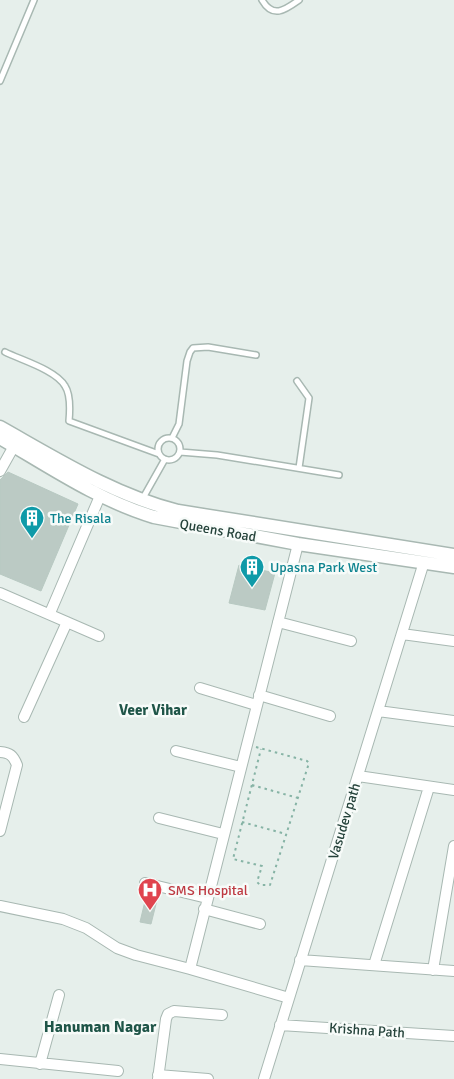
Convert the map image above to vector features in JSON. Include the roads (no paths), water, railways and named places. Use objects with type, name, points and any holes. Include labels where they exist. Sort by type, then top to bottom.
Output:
[{"type":"street","name":"Queens Road","points":[[0,427],[108,486],[138,506],[175,522],[298,544],[454,567]]},
{"type":"street","name":"Queens Road","points":[[0,438],[100,496],[138,506],[454,555]]},
{"type":"street","points":[[0,471],[14,446]]},
{"type":"street","points":[[50,613],[100,496]]},
{"type":"street","points":[[190,968],[298,544]]},
{"type":"street","name":"Vasudev path","points":[[264,1079],[424,562]]},
{"type":"street","points":[[0,593],[50,613],[99,636]]},
{"type":"street","points":[[24,717],[67,622]]},
{"type":"street","points":[[278,622],[352,641]]},
{"type":"street","points":[[402,634],[454,641]]},
{"type":"street","points":[[200,688],[330,716]]},
{"type":"street","points":[[378,711],[454,721]]},
{"type":"street","points":[[176,751],[240,767]]},
{"type":"street","points":[[0,752],[10,754],[17,765],[0,831]]},
{"type":"street","points":[[358,776],[454,790]]},
{"type":"street","points":[[374,965],[429,787]]},
{"type":"street","points":[[159,818],[223,834]]},
{"type":"street","points":[[433,970],[454,846]]},
{"type":"street","points":[[145,883],[207,898]]},
{"type":"street","points":[[0,906],[63,919],[86,928],[117,948],[136,955],[190,968],[289,998]]},
{"type":"street","points":[[204,909],[260,924]]},
{"type":"street","points":[[300,960],[454,972]]},
{"type":"street","points":[[40,1064],[59,995]]},
{"type":"street","points":[[208,1079],[158,1077],[166,1019],[168,1014],[174,1011],[222,1015]]},
{"type":"street","name":"Krishna Path","points":[[280,1025],[454,1036]]},
{"type":"street","points":[[0,1059],[118,1071]]},
{"type":"lane","points":[[0,81],[34,0]]},
{"type":"lane","points":[[262,0],[266,8],[274,11],[283,11],[299,0]]},
{"type":"lane","points":[[172,438],[179,424],[187,361],[190,352],[194,348],[215,348],[256,355]]},
{"type":"lane","points":[[5,352],[58,376],[66,387],[70,409],[69,421],[159,454],[164,459],[176,458],[180,452],[178,442],[169,437],[162,440],[158,446],[159,454]]},
{"type":"lane","points":[[297,382],[309,398],[299,468]]},
{"type":"lane","points":[[180,452],[217,455],[339,475]]},
{"type":"lane","points":[[138,506],[164,459]]},
{"type":"place","name":"The Risala","points":[[32,539]]},
{"type":"place","name":"Upasna Park West","points":[[252,588]]},
{"type":"place","name":"SMS Hospital","points":[[150,911]]},
{"type":"district","name":"Veer Vihar","points":[[153,710]]},
{"type":"district","name":"Hanuman Nagar","points":[[100,1026]]}]
